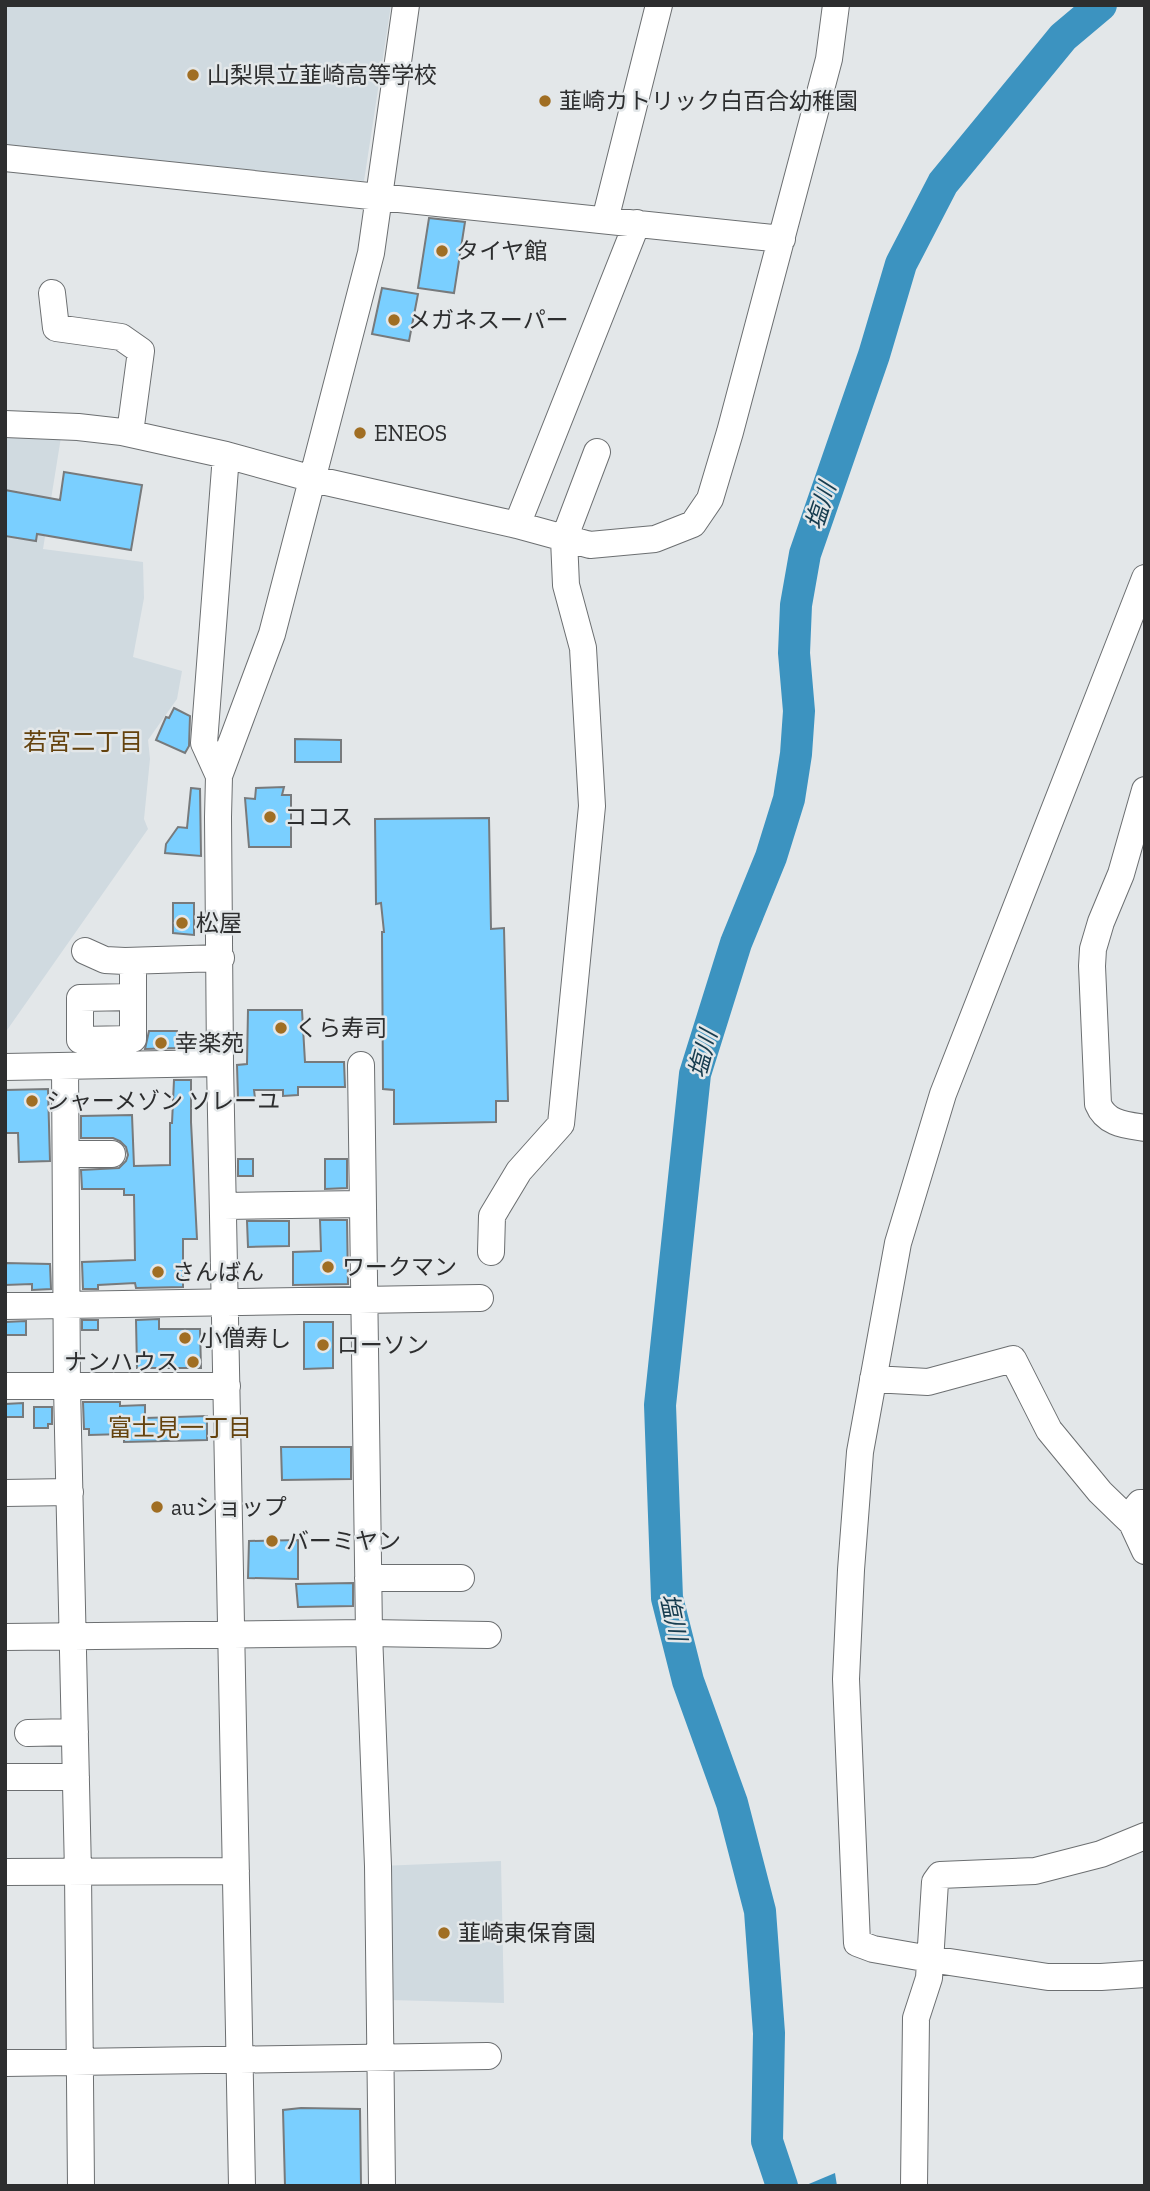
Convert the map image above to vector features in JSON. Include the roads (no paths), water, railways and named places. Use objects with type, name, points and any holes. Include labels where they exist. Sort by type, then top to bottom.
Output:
[{"type":"street","points":[[242,2186],[220,1063],[219,776],[272,634],[371,253],[406,5]]},
{"type":"street","points":[[605,220],[659,5]]},
{"type":"street","points":[[5,424],[78,427],[130,433],[313,479],[517,525],[590,545],[655,539],[693,524],[710,499],[782,239],[830,59],[836,5]]},
{"type":"street","points":[[5,158],[782,239]]},
{"type":"street","points":[[517,525],[637,223]]},
{"type":"street","points":[[52,293],[56,327],[121,337],[141,351],[130,433]]},
{"type":"street","points":[[491,1252],[492,1216],[519,1171],[561,1124],[592,806],[583,648],[566,585],[564,539],[597,452]]},
{"type":"street","points":[[219,776],[204,743],[226,455]]},
{"type":"street","points":[[1145,578],[943,1094],[898,1242],[859,1465],[850,1570],[846,1679],[857,1943],[873,1949],[1048,1977],[1101,1977],[1145,1973]]},
{"type":"street","points":[[1145,790],[1121,874],[1097,936],[1092,966],[1098,1104],[1110,1120],[1122,1125],[1145,1128]]},
{"type":"street","points":[[85,951],[105,960],[221,958]]},
{"type":"street","points":[[133,961],[133,997]]},
{"type":"street","points":[[5,1067],[220,1063]]},
{"type":"street","points":[[361,1065],[369,1633],[377,1852],[382,2186]]},
{"type":"street","points":[[65,1066],[67,1387],[78,1872],[81,2186]]},
{"type":"street","points":[[66,1154],[112,1154]]},
{"type":"street","points":[[224,1206],[363,1205]]},
{"type":"street","points":[[5,1306],[480,1298]]},
{"type":"street","points":[[873,1379],[928,1382],[1013,1359],[1049,1430],[1100,1492],[1138,1513],[1145,1551]]},
{"type":"street","points":[[5,1386],[227,1385]]},
{"type":"street","points":[[5,1493],[70,1492]]},
{"type":"street","points":[[368,1578],[461,1578]]},
{"type":"street","points":[[5,1637],[369,1633],[488,1635]]},
{"type":"street","points":[[28,1733],[75,1732]]},
{"type":"street","points":[[5,1777],[76,1777]]},
{"type":"street","points":[[914,2186],[916,2018],[929,1978],[935,1882],[940,1875],[1035,1871],[1101,1854],[1145,1836]]},
{"type":"street","points":[[5,1872],[236,1871]]},
{"type":"street","points":[[5,2063],[488,2056]]},
{"type":"water","points":[[835,2173],[837,2186],[804,2186]]},
{"type":"waterway","name":"塩川","points":[[782,2186],[767,2141],[769,2033],[760,1911],[732,1803],[688,1681],[667,1598],[660,1405],[695,1074],[736,943],[771,857],[789,799],[799,711],[794,653],[796,605],[805,554],[874,355],[901,264],[943,183],[1063,37],[1101,5]]},
{"type":"place","name":"山梨県立韮崎高等学校","points":[[193,75]]},
{"type":"place","name":"韮崎カトリック白百合幼稚園","points":[[545,101]]},
{"type":"place","name":"タイヤ館","points":[[442,251]]},
{"type":"place","name":"メガネスーパー","points":[[394,320]]},
{"type":"place","name":"ENEOS","points":[[360,433]]},
{"type":"place","name":"ココス","points":[[270,817]]},
{"type":"place","name":"松屋","points":[[182,923]]},
{"type":"place","name":"くら寿司","points":[[281,1028]]},
{"type":"place","name":"幸楽苑","points":[[161,1043]]},
{"type":"place","name":"シャーメゾン ソレーユ","points":[[32,1101]]},
{"type":"place","name":"ワークマン","points":[[328,1267]]},
{"type":"place","name":"さんばん","points":[[158,1272]]},
{"type":"place","name":"小僧寿し","points":[[185,1338]]},
{"type":"place","name":"ローソン","points":[[323,1345]]},
{"type":"place","name":"ナンハウス","points":[[193,1362]]},
{"type":"place","name":"auショップ","points":[[157,1507]]},
{"type":"place","name":"バーミヤン","points":[[272,1541]]},
{"type":"place","name":"韮崎東保育園","points":[[444,1933]]},
{"type":"district","name":"若宮二丁目","points":[[83,742]]},
{"type":"district","name":"富士見一丁目","points":[[180,1428]]}]
